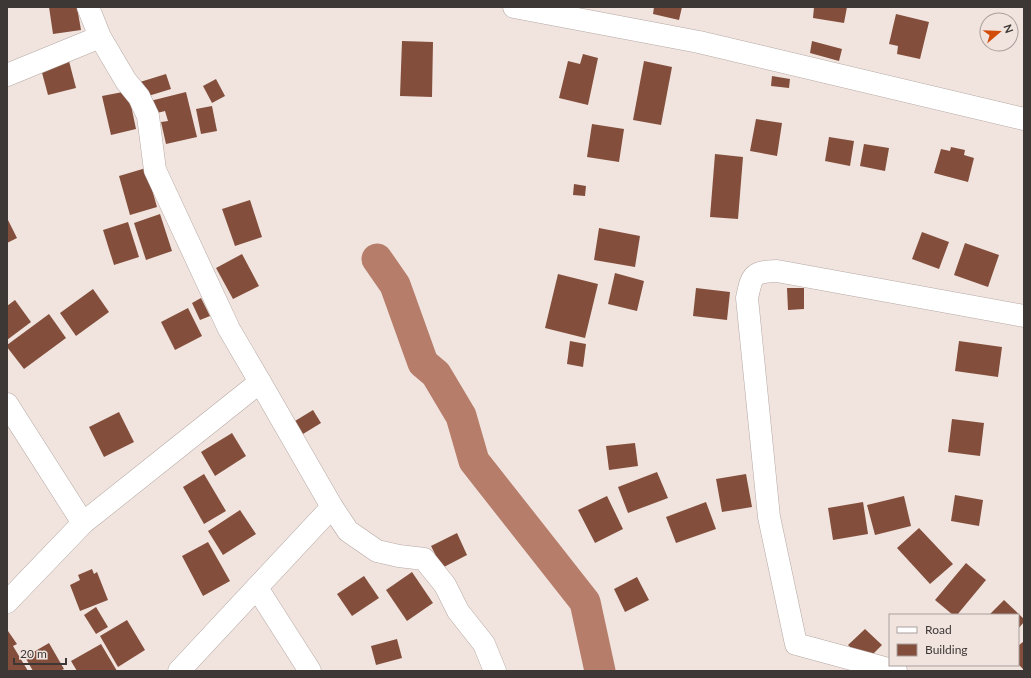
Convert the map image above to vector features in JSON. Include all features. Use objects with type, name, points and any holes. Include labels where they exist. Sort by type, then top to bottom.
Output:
[{"type":"street","points":[[88,7],[100,37],[126,81],[139,97],[148,116],[155,170],[229,329],[332,507],[348,531],[377,551],[399,556],[424,559],[445,586],[458,612],[484,644],[495,671]]},
{"type":"street","points":[[514,7],[699,42],[1024,119]]},
{"type":"street","points":[[7,74],[100,37]]},
{"type":"street","points":[[896,671],[796,644],[769,517],[746,298],[751,279],[761,271],[777,271],[1024,316]]},
{"type":"street","points":[[7,602],[83,524],[260,382]]},
{"type":"street","points":[[7,404],[83,524]]},
{"type":"street","points":[[179,671],[332,507]]},
{"type":"street","points":[[257,588],[310,671]]},
{"type":"building","points":[[49,7],[77,7],[81,30],[53,34]]},
{"type":"building","points":[[654,7],[682,7],[679,20],[653,14]]},
{"type":"building","points":[[814,7],[847,7],[844,23],[813,18]]},
{"type":"building","points":[[896,14],[929,22],[920,59],[897,54],[898,46],[889,44]]},
{"type":"building","points":[[402,41],[433,42],[432,97],[400,96]]},
{"type":"building","points":[[812,41],[842,49],[839,61],[810,53]]},
{"type":"building","points":[[583,54],[598,58],[588,105],[559,98],[568,61],[580,64]]},
{"type":"building","points":[[69,61],[76,88],[48,95],[41,69]]},
{"type":"building","points":[[644,61],[672,67],[661,125],[633,120]]},
{"type":"building","points":[[166,74],[171,89],[145,97],[140,82]]},
{"type":"building","points":[[772,76],[790,79],[789,88],[771,86]]},
{"type":"building","points":[[216,79],[225,96],[212,103],[203,86]]},
{"type":"building","points":[[128,91],[136,129],[111,135],[102,96]]},
{"type":"building","points":[[186,92],[197,137],[166,144],[161,122],[168,121],[165,111],[153,114],[150,101]]},
{"type":"building","points":[[212,106],[217,131],[201,134],[196,109]]},
{"type":"building","points":[[756,119],[782,123],[777,156],[750,151]]},
{"type":"building","points":[[592,124],[624,129],[619,162],[587,157]]},
{"type":"building","points":[[829,137],[854,141],[850,166],[825,161]]},
{"type":"building","points":[[864,144],[889,148],[885,171],[860,166]]},
{"type":"building","points":[[951,147],[965,150],[964,155],[974,158],[968,182],[934,173],[941,149],[950,151]]},
{"type":"building","points":[[715,154],[743,157],[738,219],[710,217]]},
{"type":"building","points":[[146,168],[157,207],[130,215],[119,176]]},
{"type":"building","points":[[574,184],[586,186],[585,196],[573,195]]},
{"type":"building","points":[[250,200],[262,237],[235,246],[222,209]]},
{"type":"building","points":[[160,214],[172,251],[146,260],[134,223]]},
{"type":"building","points":[[7,218],[17,238],[7,243]]},
{"type":"building","points":[[128,222],[139,257],[114,265],[103,230]]},
{"type":"building","points":[[599,228],[640,236],[635,267],[594,260]]},
{"type":"building","points":[[922,232],[949,242],[939,269],[912,259]]},
{"type":"building","points":[[965,243],[999,255],[988,287],[954,275]]},
{"type":"building","points":[[242,254],[259,286],[233,299],[216,268]]},
{"type":"building","points":[[615,273],[644,281],[637,311],[608,304]]},
{"type":"building","points":[[558,274],[598,284],[585,338],[545,328]]},
{"type":"building","points":[[696,288],[730,292],[727,320],[693,316]]},
{"type":"building","points":[[787,288],[804,288],[804,309],[788,310]]},
{"type":"building","points":[[93,289],[109,312],[76,336],[60,313]]},
{"type":"building","points":[[201,298],[210,316],[200,320],[192,303]]},
{"type":"building","points":[[15,300],[31,322],[7,340],[7,306]]},
{"type":"building","points":[[188,308],[202,336],[175,350],[161,322]]},
{"type":"building","points":[[49,314],[66,338],[24,369],[7,345]]},
{"type":"building","points":[[570,341],[586,344],[583,367],[567,364]]},
{"type":"building","points":[[959,341],[1002,347],[998,377],[955,371]]},
{"type":"building","points":[[313,410],[321,423],[303,434],[295,421]]},
{"type":"building","points":[[119,412],[134,442],[104,457],[89,427]]},
{"type":"building","points":[[952,419],[984,423],[980,456],[948,452]]},
{"type":"building","points":[[232,433],[246,456],[215,476],[201,452]]},
{"type":"building","points":[[635,443],[638,466],[609,470],[606,446]]},
{"type":"building","points":[[657,472],[668,498],[628,513],[618,487]]},
{"type":"building","points":[[204,474],[226,511],[204,524],[183,487]]},
{"type":"building","points":[[746,474],[752,507],[722,512],[716,479]]},
{"type":"building","points":[[955,495],[983,500],[979,526],[951,521]]},
{"type":"building","points":[[607,496],[623,529],[595,543],[578,510]]},
{"type":"building","points":[[904,496],[911,526],[875,535],[867,505]]},
{"type":"building","points":[[706,502],[716,529],[676,543],[666,517]]},
{"type":"building","points":[[863,502],[868,534],[833,540],[828,508]]},
{"type":"building","points":[[240,510],[256,534],[223,555],[208,531]]},
{"type":"building","points":[[919,528],[953,564],[930,584],[897,548]]},
{"type":"building","points":[[457,533],[467,555],[442,568],[431,546]]},
{"type":"building","points":[[208,542],[230,581],[203,596],[182,556]]},
{"type":"building","points":[[966,563],[986,580],[958,614],[952,614],[935,600]]},
{"type":"building","points":[[92,569],[94,574],[97,572],[108,600],[80,611],[70,585],[80,580],[78,575]]},
{"type":"building","points":[[412,572],[433,603],[407,621],[386,590]]},
{"type":"building","points":[[364,576],[379,598],[352,616],[337,594]]},
{"type":"building","points":[[637,577],[649,600],[625,612],[614,589]]},
{"type":"building","points":[[1004,600],[1019,614],[990,614]]},
{"type":"building","points":[[96,607],[108,627],[96,634],[84,615]]},
{"type":"building","points":[[1019,614],[1024,619],[1024,622],[1019,628]]},
{"type":"building","points":[[127,620],[145,650],[118,667],[100,636]]},
{"type":"building","points":[[865,629],[882,645],[865,662],[848,645]]},
{"type":"building","points":[[8,631],[17,644],[13,646],[28,671],[7,671]]},
{"type":"building","points":[[397,639],[402,658],[376,665],[371,646]]},
{"type":"building","points":[[1024,641],[1024,670],[1019,665],[1019,645]]},
{"type":"building","points":[[49,643],[64,669],[60,671],[33,671],[25,657]]},
{"type":"building","points":[[101,644],[117,671],[77,671],[71,661]]},
{"type":"waterway","points":[[377,259],[395,285],[423,363],[436,374],[461,416],[474,461],[585,602],[600,671]]}]
